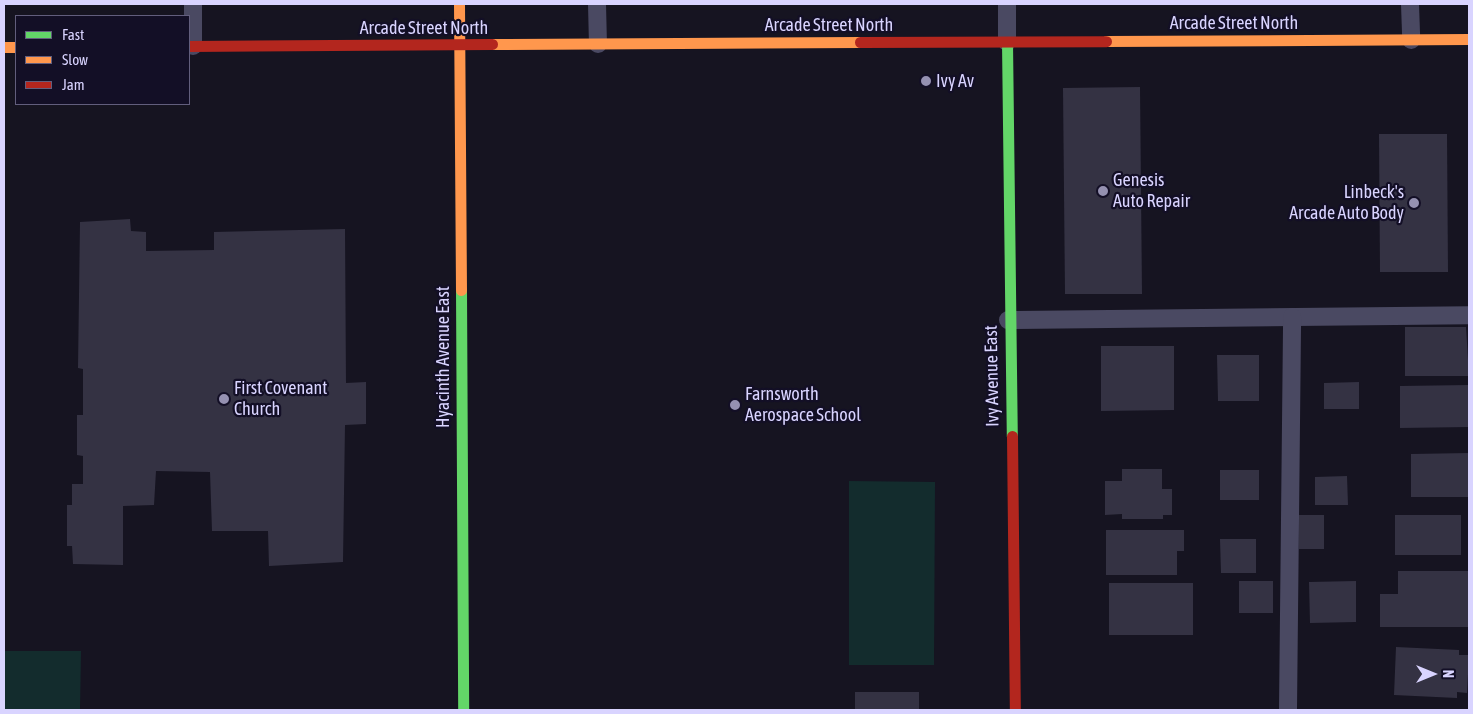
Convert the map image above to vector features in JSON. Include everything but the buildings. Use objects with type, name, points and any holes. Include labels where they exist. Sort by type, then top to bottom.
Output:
[{"type":"street","name":"Hyacinth Avenue East","points":[[459,4],[463,710]]},
{"type":"street","name":"Arcade Street North","points":[[191,46],[1469,39]]},
{"type":"street","name":"Ivy Avenue East","points":[[1007,42],[1008,320],[1015,710]]},
{"type":"lane","points":[[191,46],[194,4]]},
{"type":"lane","points":[[597,4],[598,44]]},
{"type":"lane","points":[[1007,4],[1007,42]]},
{"type":"lane","points":[[1410,4],[1411,40]]},
{"type":"lane","points":[[1008,320],[1469,315]]},
{"type":"lane","points":[[1288,710],[1292,317]]},
{"type":"green space","points":[[849,481],[935,482],[934,665],[849,665]]},
{"type":"green space","points":[[4,651],[81,651],[80,710],[4,710]]},
{"type":"traffic: fast","points":[[1007,42],[1012,436]]},
{"type":"traffic: fast","points":[[461,290],[463,710]]},
{"type":"traffic: slow","points":[[459,4],[461,290]]},
{"type":"traffic: slow","points":[[1106,41],[1469,39]]},
{"type":"traffic: slow","points":[[492,44],[860,42]]},
{"type":"traffic: slow","points":[[4,47],[15,47]]},
{"type":"traffic: jam","points":[[860,42],[1106,41]]},
{"type":"traffic: jam","points":[[190,46],[492,44]]},
{"type":"traffic: jam","points":[[1012,436],[1015,710]]},
{"type":"place","name":"Ivy Av","points":[[926,81]]},
{"type":"place","name":"Genesis Auto Repair","points":[[1103,191]]},
{"type":"place","name":"Linbeck's Arcade Auto Body","points":[[1414,203]]},
{"type":"place","name":"First Covenant Church","points":[[224,399]]},
{"type":"place","name":"Farnsworth Aerospace School","points":[[735,405]]}]
